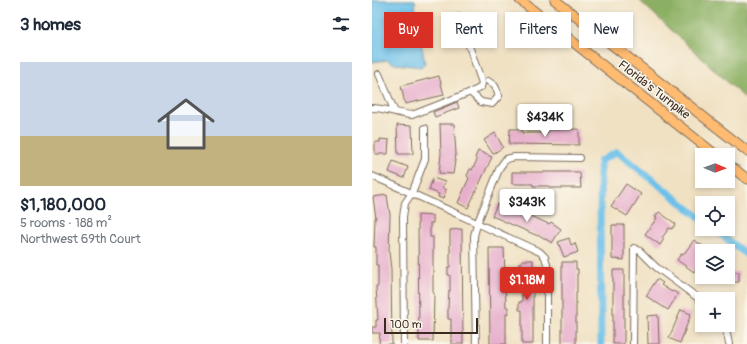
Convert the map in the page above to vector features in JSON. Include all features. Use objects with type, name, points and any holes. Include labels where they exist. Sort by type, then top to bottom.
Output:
[{"type":"highway","name":"Florida's Turnpike","points":[[520,0],[707,148]]},
{"type":"highway","name":"Florida's Turnpike","points":[[555,0],[747,151]]},
{"type":"highway","points":[[735,170],[747,179]]},
{"type":"street","points":[[372,108],[394,110],[403,114],[412,115],[471,93],[481,87],[482,83],[470,48]]},
{"type":"street","points":[[379,74],[394,110]]},
{"type":"street","points":[[471,93],[481,102],[492,104],[499,96],[495,86],[488,81]]},
{"type":"street","points":[[404,344],[403,217],[405,203],[412,193],[425,159],[425,128]]},
{"type":"street","points":[[476,344],[474,236],[477,224],[500,167],[506,159],[515,157],[580,158]]},
{"type":"street","points":[[372,176],[540,252],[545,257],[547,264],[547,344]]},
{"type":"street","points":[[633,344],[634,248],[695,296]]},
{"type":"street","points":[[726,332],[729,344]]},
{"type":"green space","points":[[639,0],[747,0],[747,100]]},
{"type":"water","points":[[372,0],[415,0],[416,12],[384,12],[384,48],[422,48],[425,63],[421,67],[395,64],[387,60],[372,62]]},
{"type":"building","points":[[439,76],[444,95],[405,104],[401,86]]},
{"type":"building","points":[[457,102],[459,108],[435,117],[433,112]]},
{"type":"building","points":[[440,124],[454,124],[456,154],[453,174],[439,173],[441,154]]},
{"type":"building","points":[[397,125],[412,126],[413,154],[398,154]]},
{"type":"building","points":[[510,129],[522,129],[522,133],[548,133],[548,130],[579,129],[579,145],[509,144]]},
{"type":"building","points":[[495,133],[503,147],[493,154],[484,140]]},
{"type":"building","points":[[380,139],[389,140],[388,154],[375,154],[375,142],[380,142]]},
{"type":"building","points":[[478,151],[492,157],[468,208],[458,203],[469,178],[467,176],[470,169],[472,170],[477,160],[475,158]]},
{"type":"building","points":[[393,161],[408,167],[404,178],[389,172]]},
{"type":"building","points":[[512,172],[580,172],[581,188],[550,188],[550,186],[533,186],[533,184],[512,184]]},
{"type":"building","points":[[433,178],[445,182],[442,188],[446,190],[443,199],[438,197],[439,194],[429,190]]},
{"type":"building","points":[[626,184],[641,194],[627,216],[611,206]]},
{"type":"building","points":[[387,195],[390,215],[389,252],[391,269],[392,344],[379,344],[380,333],[372,333],[372,327],[376,327],[376,320],[378,320],[376,286],[378,286],[378,265],[376,265],[376,247],[374,247],[376,218],[373,197]]},
{"type":"building","points":[[497,204],[501,206],[502,204],[549,224],[551,222],[561,229],[552,243],[539,235],[538,236],[492,216]]},
{"type":"building","points":[[659,212],[676,224],[672,229],[669,228],[662,238],[664,239],[660,245],[645,234],[657,218],[655,217]]},
{"type":"building","points":[[418,215],[433,216],[433,223],[430,223],[430,237],[433,237],[433,341],[419,341]]},
{"type":"building","points":[[612,225],[624,225],[624,260],[612,259]]},
{"type":"building","points":[[462,229],[463,344],[451,344],[451,319],[448,319],[450,291],[450,275],[448,275],[448,267],[450,267],[450,230]]},
{"type":"building","points":[[569,238],[571,245],[575,243],[578,252],[564,257],[558,242]]},
{"type":"building","points":[[694,240],[700,244],[695,244],[694,272],[677,260],[681,254],[683,255]]},
{"type":"building","points":[[489,248],[504,248],[506,307],[508,307],[508,314],[506,314],[506,344],[490,344]]},
{"type":"building","points":[[522,260],[533,260],[533,344],[522,344],[522,310],[519,310],[519,302],[522,302],[522,276],[519,276],[519,263],[522,263]]},
{"type":"building","points":[[562,262],[576,262],[576,269],[578,269],[576,292],[576,344],[562,344]]},
{"type":"building","points":[[613,270],[624,270],[624,344],[613,344]]},
{"type":"building","points":[[735,272],[739,272],[739,282],[735,282]]},
{"type":"building","points":[[657,279],[663,283],[661,285],[678,294],[668,310],[646,296]]},
{"type":"building","points":[[681,310],[691,314],[680,343],[669,338]]},
{"type":"building","points":[[658,315],[659,344],[648,344],[647,316]]},
{"type":"waterway","points":[[601,344],[600,161],[617,152],[695,213]]},
{"type":"waterway","points":[[723,236],[747,255]]}]
